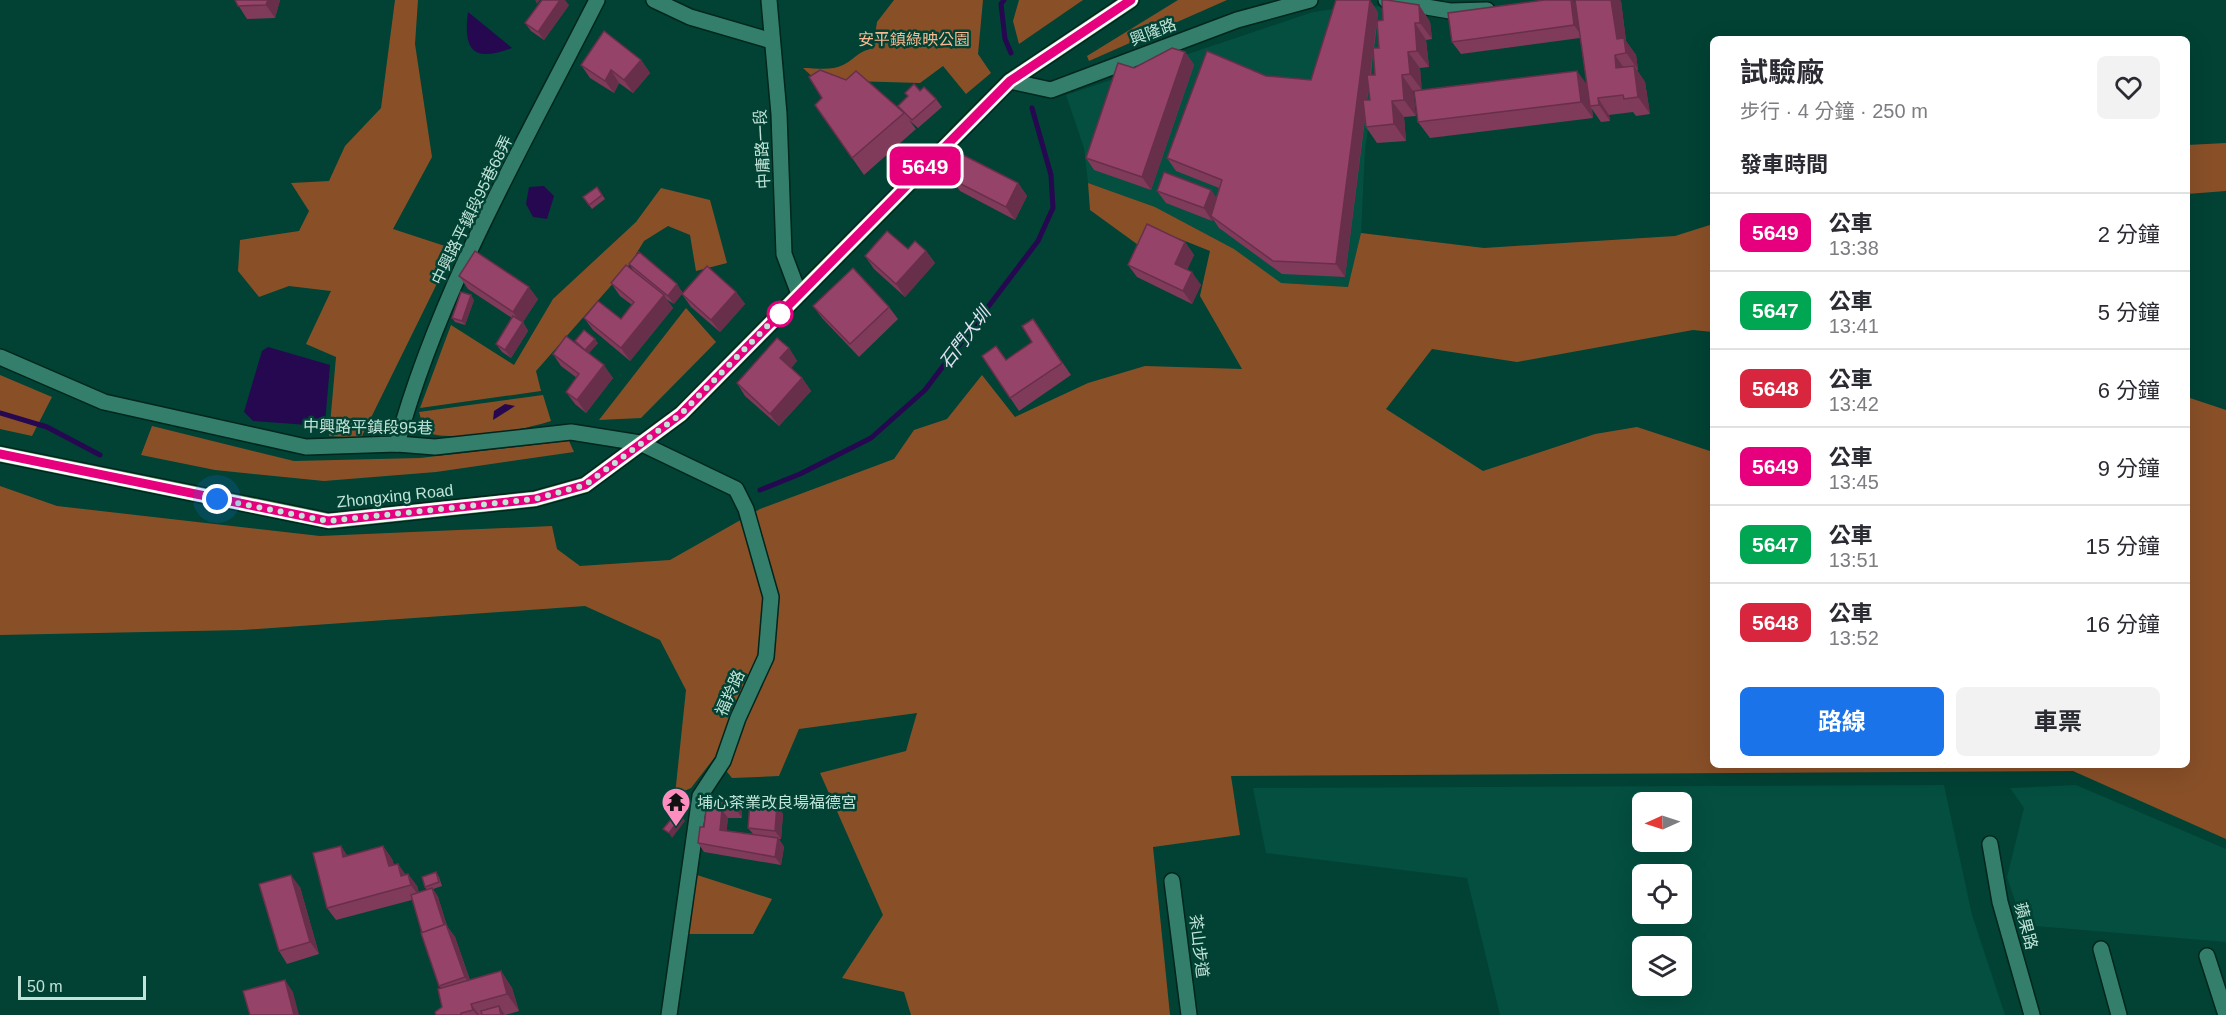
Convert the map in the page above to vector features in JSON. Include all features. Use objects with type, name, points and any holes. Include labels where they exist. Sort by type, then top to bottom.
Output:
[{"type":"street","name":"中興路平鎮段95巷68弄","points":[[397,444],[412,392],[457,278],[597,0]]},
{"type":"street","points":[[654,0],[690,17],[772,41]]},
{"type":"street","name":"中庸路一段","points":[[769,0],[779,114],[784,254],[800,294]]},
{"type":"street","name":"Zhongxing Road","points":[[0,454],[328,521],[535,499],[585,485],[681,414],[1010,81],[1131,0]]},
{"type":"street","name":"興隆路","points":[[1010,81],[1051,90],[1238,20],[1310,0]]},
{"type":"street","points":[[1386,0],[1450,11],[1498,10]]},
{"type":"street","name":"中興路平鎮段95巷","points":[[0,357],[104,402],[306,447],[397,444],[435,447],[571,432],[640,443]]},
{"type":"street","name":"福羚路","points":[[640,443],[736,489],[746,509],[771,597],[766,657],[738,718],[723,761],[700,796],[669,1015]]},
{"type":"street","name":"蘋果路","points":[[1990,844],[2000,902],[2032,1015]]},
{"type":"street","name":"茶山步道","points":[[1172,881],[1189,1015]]},
{"type":"street","points":[[2101,949],[2119,1015]]},
{"type":"street","points":[[2207,956],[2226,1015]]},
{"type":"shaded area","points":[[1386,6],[1365,150],[1361,233],[1348,287],[1280,283],[1234,249],[1155,207],[1088,183],[1084,148],[1066,95],[1313,12],[1348,7]]},
{"type":"shaded area","points":[[468,12],[512,48],[488,54],[473,50],[467,36]]},
{"type":"shaded area","points":[[544,186],[554,196],[547,219],[533,217],[526,204],[529,187]]},
{"type":"shaded area","points":[[268,347],[330,365],[325,423],[307,425],[253,421],[244,412],[262,351]]},
{"type":"shaded area","points":[[505,404],[515,406],[493,420],[494,411]]},
{"type":"shaded area","points":[[1944,785],[1972,915],[2005,1015],[1500,1015],[1467,878],[1266,853],[1253,788]]},
{"type":"shaded area","points":[[2076,785],[2226,849],[2226,942],[2023,925],[2007,877],[2024,808],[2010,788]]},
{"type":"green space","points":[[395,0],[418,0],[415,44],[432,157],[393,229],[454,249],[361,438],[329,436],[336,357],[306,344],[331,291],[289,286],[259,297],[238,271],[240,240],[299,231],[309,211],[291,183],[329,181],[345,146],[381,108]]},
{"type":"green space","name":"安平鎮綠映公園","points":[[894,0],[983,0],[978,54],[991,73],[966,94],[943,66],[920,83],[816,80],[803,68],[839,67],[873,48],[877,22]]},
{"type":"green space","points":[[1019,0],[1083,0],[1019,44],[1013,21]]},
{"type":"green space","points":[[1178,0],[1227,0],[1089,61],[1087,56]]},
{"type":"green space","points":[[2226,143],[2226,191],[2190,194],[2190,145]]},
{"type":"green space","points":[[1088,183],[1155,207],[1234,249],[1281,283],[1348,287],[1361,233],[1484,248],[1675,236],[1710,225],[1710,332],[1693,330],[1517,362],[1432,349],[1386,409],[1483,471],[1595,434],[1637,427],[1710,451],[1710,768],[2190,768],[2190,398],[2226,410],[2226,839],[2073,771],[1231,776],[1240,835],[1153,847],[1170,1015],[911,1015],[904,992],[842,978],[883,915],[820,773],[906,751],[917,713],[799,729],[779,776],[732,778],[715,757],[691,788],[675,795],[686,690],[660,640],[585,606],[242,630],[0,635],[0,486],[57,506],[320,536],[552,526],[557,549],[580,566],[670,560],[760,509],[894,459],[914,430],[947,419],[982,375],[1015,417],[1088,383],[1145,366],[1242,369],[1200,296],[1210,251],[1155,229],[1141,247],[1090,210]]},
{"type":"green space","points":[[661,188],[710,200],[727,263],[696,271],[690,235],[668,226],[644,241],[630,264],[536,371],[541,391],[420,408],[451,325],[514,365],[553,299],[636,222]]},
{"type":"green space","points":[[686,308],[716,342],[641,418],[599,420]]},
{"type":"green space","points":[[0,375],[52,397],[32,436],[0,429]]},
{"type":"green space","points":[[543,395],[551,421],[485,434],[448,436],[433,434],[424,430],[419,412]]},
{"type":"green space","points":[[152,426],[294,461],[420,458],[569,441],[574,452],[436,472],[324,481],[215,470],[141,455]]},
{"type":"green space","points":[[697,875],[772,899],[753,934],[689,934]]},
{"type":"building","points":[[235,0],[268,0],[266,5],[238,6]]},
{"type":"building","points":[[542,0],[560,0],[538,32],[525,23]]},
{"type":"building","points":[[1336,0],[1370,0],[1336,264],[1273,261],[1211,216],[1222,180],[1167,158],[1207,51],[1266,76],[1311,80]]},
{"type":"building","points":[[1382,0],[1419,5],[1420,23],[1415,23],[1417,51],[1408,52],[1410,74],[1402,75],[1404,100],[1392,101],[1394,124],[1366,127],[1363,100],[1370,100],[1367,75],[1375,75],[1373,48],[1379,48],[1377,21],[1383,20]]},
{"type":"building","points":[[1545,0],[1571,0],[1574,25],[1452,42],[1448,13]]},
{"type":"building","points":[[1575,0],[1611,0],[1617,39],[1624,38],[1626,53],[1615,55],[1616,68],[1634,66],[1638,97],[1624,99],[1623,95],[1598,98],[1599,105],[1590,106]]},
{"type":"building","points":[[604,31],[641,60],[624,80],[611,70],[605,81],[581,65]]},
{"type":"building","points":[[1172,48],[1185,52],[1142,177],[1086,158],[1118,63],[1134,68]]},
{"type":"building","points":[[820,70],[846,80],[856,71],[904,113],[852,158],[815,105],[822,98],[809,77]]},
{"type":"building","points":[[1577,71],[1581,102],[1418,122],[1414,91]]},
{"type":"building","points":[[914,84],[920,91],[924,87],[936,99],[912,120],[898,106],[908,96],[905,93]]},
{"type":"building","points":[[963,155],[1018,183],[1006,207],[951,179]]},
{"type":"building","points":[[1164,172],[1211,190],[1204,208],[1157,191]]},
{"type":"building","points":[[597,187],[602,195],[589,205],[583,197]]},
{"type":"building","points":[[1147,224],[1185,242],[1175,264],[1192,272],[1183,291],[1128,265]]},
{"type":"building","points":[[887,231],[908,249],[915,241],[926,251],[896,284],[865,256]]},
{"type":"building","points":[[475,251],[529,287],[513,312],[459,276]]},
{"type":"building","points":[[639,252],[677,284],[668,296],[629,264]]},
{"type":"building","points":[[626,265],[664,295],[621,348],[584,318],[598,301],[621,319],[634,302],[611,283]]},
{"type":"building","points":[[707,266],[736,292],[711,320],[682,294]]},
{"type":"building","points":[[853,268],[889,307],[850,344],[813,306]]},
{"type":"building","points":[[461,292],[471,295],[462,321],[452,318]]},
{"type":"building","points":[[513,316],[523,322],[505,350],[496,344]]},
{"type":"building","points":[[1033,319],[1062,363],[1010,398],[982,356],[996,346],[1006,360],[1032,342],[1022,326]]},
{"type":"building","points":[[584,330],[595,339],[585,350],[575,341]]},
{"type":"building","points":[[566,336],[604,365],[577,400],[566,392],[579,374],[553,354]]},
{"type":"building","points":[[777,338],[789,348],[780,358],[802,378],[770,414],[737,383]]},
{"type":"building","points":[[707,801],[736,802],[736,809],[722,810],[720,830],[778,838],[775,857],[698,843],[700,827],[704,827]]},
{"type":"building","points":[[750,803],[777,805],[775,831],[748,828]]},
{"type":"building","points":[[677,812],[682,816],[669,833],[663,829]]},
{"type":"building","points":[[341,846],[343,857],[383,846],[389,866],[398,864],[401,876],[408,874],[411,885],[327,908],[313,853]]},
{"type":"building","points":[[436,872],[439,882],[425,887],[422,877]]},
{"type":"building","points":[[291,875],[310,942],[279,951],[259,884]]},
{"type":"building","points":[[432,888],[444,925],[422,933],[411,895]]},
{"type":"building","points":[[446,924],[465,977],[439,986],[421,933]]},
{"type":"building","points":[[501,971],[507,994],[471,1004],[473,1010],[461,1013],[461,1015],[436,1015],[435,1012],[442,1007],[438,989]]},
{"type":"building","points":[[285,980],[294,1015],[250,1015],[243,991]]},
{"type":"building","points":[[499,1006],[501,1015],[482,1015],[481,1011]]},
{"type":"waterway","name":"石門大圳","points":[[1004,0],[1001,4],[1005,39],[1011,53]]},
{"type":"waterway","name":"石門大圳","points":[[760,490],[800,474],[871,438],[925,390],[1038,241],[1053,208],[1051,175],[1032,108]]},
{"type":"waterway","name":"石門大圳","points":[[0,413],[47,427],[100,455]]},
{"type":"bus line","name":"5649","points":[[0,454],[328,521],[535,499],[585,485],[681,414],[1010,81],[1131,0]]},
{"type":"place","name":"埔心茶業改良場福德宮","points":[[676,828]]},
{"type":"route","points":[[217,499],[328,521],[535,499],[585,485],[681,414],[785,308],[780,314]]}]
